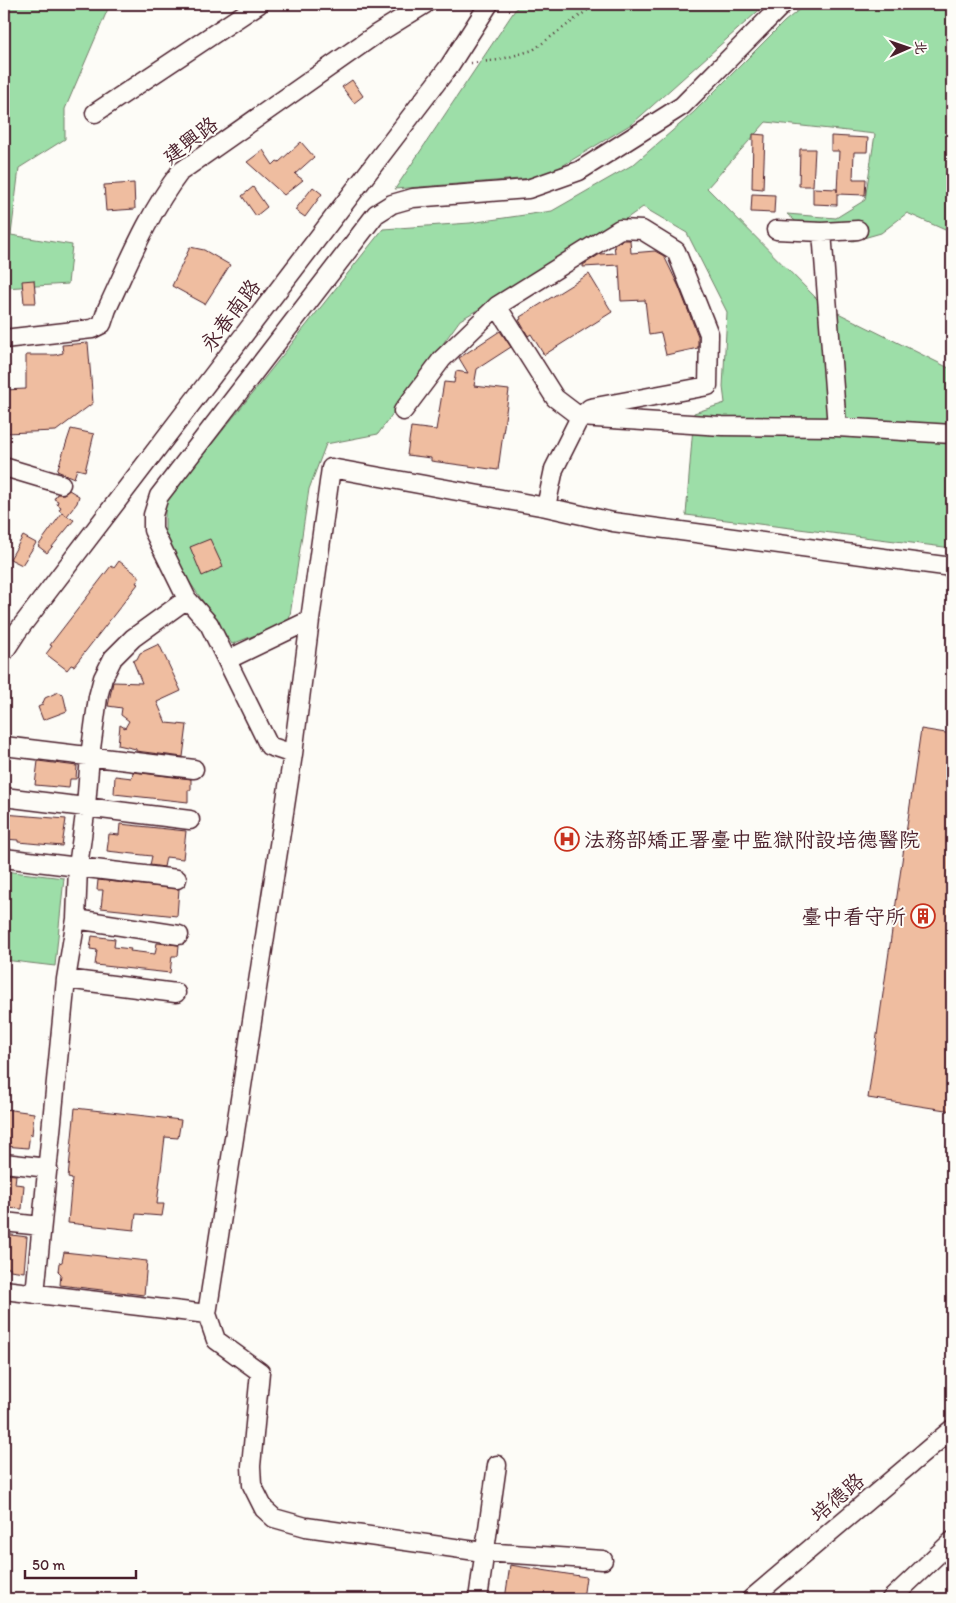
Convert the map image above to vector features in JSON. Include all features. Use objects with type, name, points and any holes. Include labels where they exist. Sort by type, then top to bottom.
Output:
[{"type":"street","points":[[95,113],[259,4]]},
{"type":"street","name":"建興路","points":[[4,339],[92,329],[102,324],[107,309],[150,217],[180,172],[375,35],[425,4]]},
{"type":"street","name":"永春南路","points":[[4,652],[10,633],[450,65],[489,4]]},
{"type":"street","points":[[293,754],[269,746],[209,624],[187,600],[153,530],[153,515],[159,496],[376,214],[392,204],[413,198],[528,189],[579,170],[682,106],[783,4]]},
{"type":"street","points":[[403,411],[442,358],[497,306],[620,229],[642,230],[676,251],[709,334],[708,386],[590,408],[580,418],[554,469],[546,507]]},
{"type":"street","points":[[776,230],[822,232],[858,230]]},
{"type":"street","points":[[822,232],[837,427]]},
{"type":"street","points":[[497,306],[555,398],[580,418],[722,426],[837,427],[952,434]]},
{"type":"street","points":[[4,467],[61,484]]},
{"type":"street","points":[[603,1560],[483,1552],[306,1527],[274,1518],[264,1509],[252,1485],[260,1372],[216,1340],[207,1314],[293,754],[331,468],[546,507],[613,522],[952,567]]},
{"type":"street","points":[[35,1294],[66,979],[76,919],[78,867],[98,698],[103,678],[113,658],[133,638],[187,600]]},
{"type":"street","points":[[227,660],[310,620]]},
{"type":"street","points":[[4,746],[194,769]]},
{"type":"street","points":[[4,797],[190,820]]},
{"type":"street","points":[[4,858],[177,880]]},
{"type":"street","points":[[76,919],[179,936]]},
{"type":"street","points":[[66,979],[176,993]]},
{"type":"street","points":[[4,1163],[48,1168]]},
{"type":"street","points":[[4,1222],[41,1226]]},
{"type":"street","points":[[4,1290],[207,1314]]},
{"type":"street","name":"培德路","points":[[751,1599],[952,1429]]},
{"type":"street","points":[[478,1599],[483,1552],[497,1464]]},
{"type":"street","points":[[891,1599],[952,1541]]},
{"type":"path","points":[[450,65],[499,60],[533,50],[596,4]]},
{"type":"green space","points":[[4,4],[110,4],[65,109],[65,139],[19,168],[11,235],[72,245],[68,284],[4,288]]},
{"type":"green space","points":[[519,4],[766,4],[633,123],[544,177],[395,189]]},
{"type":"green space","points":[[806,4],[952,4],[952,233],[907,213],[881,233],[853,241],[806,230],[787,214],[836,218],[865,200],[875,134],[766,122],[707,188],[824,306],[952,368],[952,548],[686,515],[694,413],[725,403],[723,387],[727,312],[687,233],[643,207],[584,248],[460,320],[378,434],[326,444],[309,489],[289,622],[232,644],[165,546],[165,503],[383,229],[470,223],[552,211],[634,164],[694,112],[784,22]]},
{"type":"green space","points":[[4,871],[64,878],[55,966],[4,960]]},
{"type":"building","points":[[352,80],[363,96],[354,103],[342,87]]},
{"type":"building","points":[[753,134],[765,135],[763,189],[752,188]]},
{"type":"building","points":[[831,136],[868,138],[867,152],[854,152],[853,179],[866,179],[865,195],[837,194],[837,205],[813,204],[813,188],[837,189],[837,192],[839,151],[831,151]]},
{"type":"building","points":[[301,142],[314,157],[295,174],[303,180],[284,195],[247,162],[263,150],[273,165]]},
{"type":"building","points":[[800,149],[815,149],[813,186],[799,186]]},
{"type":"building","points":[[134,183],[135,209],[106,211],[104,185]]},
{"type":"building","points":[[253,187],[267,207],[256,216],[242,196]]},
{"type":"building","points":[[313,187],[322,194],[305,217],[295,210]]},
{"type":"building","points":[[752,194],[775,195],[774,213],[751,212]]},
{"type":"building","points":[[623,240],[630,240],[631,253],[655,251],[664,256],[679,287],[698,336],[698,348],[666,355],[661,333],[649,335],[645,300],[621,301],[619,265],[583,267],[583,265],[600,254],[615,253],[614,245]]},
{"type":"building","points":[[190,247],[204,250],[230,265],[205,304],[172,286]]},
{"type":"building","points":[[589,274],[612,312],[544,355],[531,334],[528,336],[519,320],[521,319],[520,317]]},
{"type":"building","points":[[34,280],[36,303],[24,303],[22,281]]},
{"type":"building","points":[[500,331],[511,347],[477,369],[474,386],[509,390],[498,470],[431,461],[431,458],[407,455],[411,427],[436,430],[444,382],[454,383],[456,371],[468,373],[459,358]]},
{"type":"building","points":[[88,343],[93,403],[56,431],[4,433],[4,390],[26,389],[26,355],[55,355],[63,353],[62,345]]},
{"type":"building","points":[[71,429],[94,434],[85,471],[77,469],[74,478],[57,471]]},
{"type":"building","points":[[69,490],[79,496],[77,503],[67,516],[59,510],[61,507],[57,504],[58,501],[54,499],[57,494],[64,494]]},
{"type":"building","points":[[62,513],[74,520],[47,553],[38,546]]},
{"type":"building","points":[[23,536],[36,543],[22,565],[10,559]]},
{"type":"building","points":[[210,539],[223,567],[202,576],[190,547]]},
{"type":"building","points":[[119,561],[140,577],[136,583],[138,584],[74,666],[71,665],[67,670],[46,654],[52,646],[50,645],[111,566],[114,568]]},
{"type":"building","points":[[159,644],[181,691],[157,702],[166,723],[187,725],[183,757],[136,751],[136,749],[118,745],[120,725],[125,728],[129,721],[121,715],[122,708],[108,706],[113,682],[142,683],[133,661],[137,659],[140,653]]},
{"type":"building","points":[[58,692],[63,694],[67,711],[43,720],[38,707],[42,705],[45,698]]},
{"type":"building","name":"臺中看守所","points":[[921,729],[952,734],[952,1111],[868,1098]]},
{"type":"building","points":[[38,761],[77,766],[76,779],[70,779],[69,788],[35,785]]},
{"type":"building","points":[[133,772],[191,779],[191,790],[188,790],[188,802],[114,794],[115,776],[132,778]]},
{"type":"building","points":[[4,814],[66,819],[62,846],[4,839]]},
{"type":"building","points":[[120,824],[186,831],[183,859],[166,857],[164,867],[150,865],[152,856],[107,851],[109,834],[119,835]]},
{"type":"building","points":[[98,880],[179,889],[177,916],[101,908],[103,890],[97,890]]},
{"type":"building","points":[[92,936],[115,939],[114,947],[155,954],[157,943],[179,945],[178,956],[172,956],[170,973],[95,965],[97,950],[90,949]]},
{"type":"building","points":[[75,1108],[181,1120],[178,1138],[165,1137],[157,1204],[164,1204],[162,1216],[136,1214],[134,1230],[68,1223],[72,1179],[68,1178]]},
{"type":"building","points":[[4,1109],[34,1113],[32,1135],[30,1134],[28,1148],[4,1146]]},
{"type":"building","points":[[4,1174],[16,1175],[15,1184],[24,1185],[22,1209],[4,1208]]},
{"type":"building","points":[[4,1234],[27,1237],[24,1272],[4,1268]]},
{"type":"building","points":[[64,1252],[147,1261],[144,1295],[60,1285],[61,1274],[58,1271]]},
{"type":"building","points":[[510,1565],[586,1577],[583,1599],[505,1599]]},
{"type":"place","name":"法務部矯正署臺中監獄附設培德醫院","points":[[567,839]]},
{"type":"place","name":"臺中看守所","points":[[923,916]]}]
